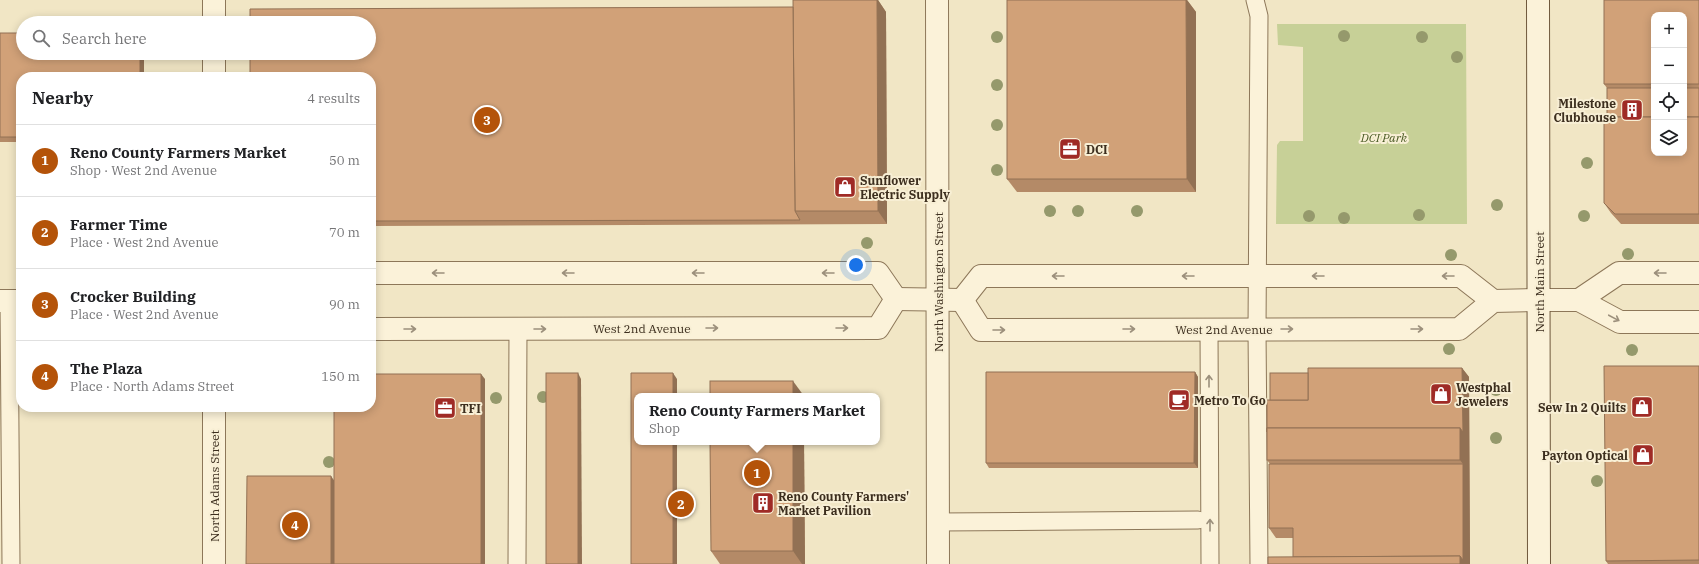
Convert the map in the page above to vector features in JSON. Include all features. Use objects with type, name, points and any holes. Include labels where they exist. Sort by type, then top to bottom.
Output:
[{"type":"street","points":[[214,0],[214,16]]},
{"type":"street","name":"North Washington Street","points":[[937,0],[938,564]]},
{"type":"street","name":"North Main Street","points":[[1538,0],[1539,564]]},
{"type":"street","points":[[214,60],[214,72]]},
{"type":"street","points":[[376,273],[878,273],[896,299],[962,300],[981,276],[1461,276],[1493,301],[1579,300],[1620,322],[1699,322]]},
{"type":"street","points":[[1579,300],[1619,273],[1699,273]]},
{"type":"street","name":"West 2nd Avenue","points":[[376,329],[878,328],[896,299]]},
{"type":"street","name":"West 2nd Avenue","points":[[962,300],[981,330],[1459,329],[1493,301]]},
{"type":"street","name":"North Adams Street","points":[[214,412],[214,564]]},
{"type":"lane","points":[[1255,0],[1259,16],[1257,330],[1259,564]]},
{"type":"lane","points":[[10,301],[11,564]]},
{"type":"lane","points":[[517,564],[518,329]]},
{"type":"lane","points":[[1209,329],[1210,564]]},
{"type":"lane","points":[[938,522],[1198,520]]},
{"type":"green space","name":"DCI Park","points":[[1277,24],[1466,24],[1467,224],[1276,224],[1277,145],[1280,141],[1303,141],[1303,47],[1278,45]]},
{"type":"building","points":[[793,0],[877,0],[878,211],[795,211]]},
{"type":"building","points":[[1007,0],[1186,0],[1187,179],[1007,179]]},
{"type":"building","points":[[1604,0],[1699,0],[1699,84],[1687,84],[1687,12],[1651,12],[1651,84],[1604,84]]},
{"type":"building","points":[[793,7],[795,211],[800,220],[376,221],[376,72],[250,72],[250,60],[376,60],[376,16],[250,16],[250,9]]},
{"type":"building","points":[[0,33],[16,33],[16,60],[140,60],[140,72],[16,72],[16,137],[0,137]]},
{"type":"building","name":"Milestone Clubhouse","points":[[1607,88],[1651,88],[1651,117],[1607,117]]},
{"type":"building","points":[[1687,88],[1699,88],[1699,117],[1687,117]]},
{"type":"building","points":[[1604,117],[1651,117],[1651,156],[1687,156],[1687,117],[1699,117],[1699,214],[1615,214],[1604,203]]},
{"type":"building","points":[[1604,366],[1699,366],[1699,560],[1606,561]]},
{"type":"building","points":[[1308,368],[1462,368],[1463,432],[1460,428],[1267,428],[1267,400],[1308,400]]},
{"type":"building","points":[[986,372],[1195,372],[1194,463],[986,463]]},
{"type":"building","points":[[546,373],[578,373],[578,564],[546,564]]},
{"type":"building","points":[[631,373],[673,373],[673,393],[634,393],[634,445],[673,445],[673,564],[631,564]]},
{"type":"building","points":[[1270,373],[1308,373],[1308,400],[1270,400]]},
{"type":"building","points":[[376,374],[481,374],[481,564],[334,564],[334,412],[376,412]]},
{"type":"building","points":[[710,381],[793,381],[793,393],[710,393]]},
{"type":"building","points":[[1267,428],[1460,428],[1460,460],[1267,460]]},
{"type":"building","name":"Reno County Farmers' Market Pavilion","points":[[710,445],[793,445],[793,551],[711,551]]},
{"type":"building","points":[[1269,464],[1463,464],[1463,560],[1460,556],[1293,557],[1293,528],[1269,528]]},
{"type":"building","points":[[247,476],[331,476],[331,564],[246,564]]},
{"type":"building","points":[[1460,556],[1460,564],[1268,564],[1268,557]]},
{"type":"place","name":"Milestone Clubhouse","points":[[1632,110]]},
{"type":"place","name":"Crocker Building","points":[[487,120]]},
{"type":"place","name":"DCI","points":[[1070,149]]},
{"type":"place","name":"Sunflower Electric Supply","points":[[845,187]]},
{"type":"place","name":"Westphal Jewelers","points":[[1441,394]]},
{"type":"place","name":"Metro To Go","points":[[1179,400]]},
{"type":"place","name":"Sew In 2 Quilts","points":[[1642,407]]},
{"type":"place","name":"TFI","points":[[445,408]]},
{"type":"place","name":"Payton Optical","points":[[1643,455]]},
{"type":"place","name":"Reno County Farmers Market","points":[[757,473]]},
{"type":"place","name":"Reno County Farmers' Market Pavilion","points":[[763,503]]},
{"type":"place","name":"Farmer Time","points":[[681,504]]},
{"type":"place","name":"The Plaza","points":[[295,525]]}]
